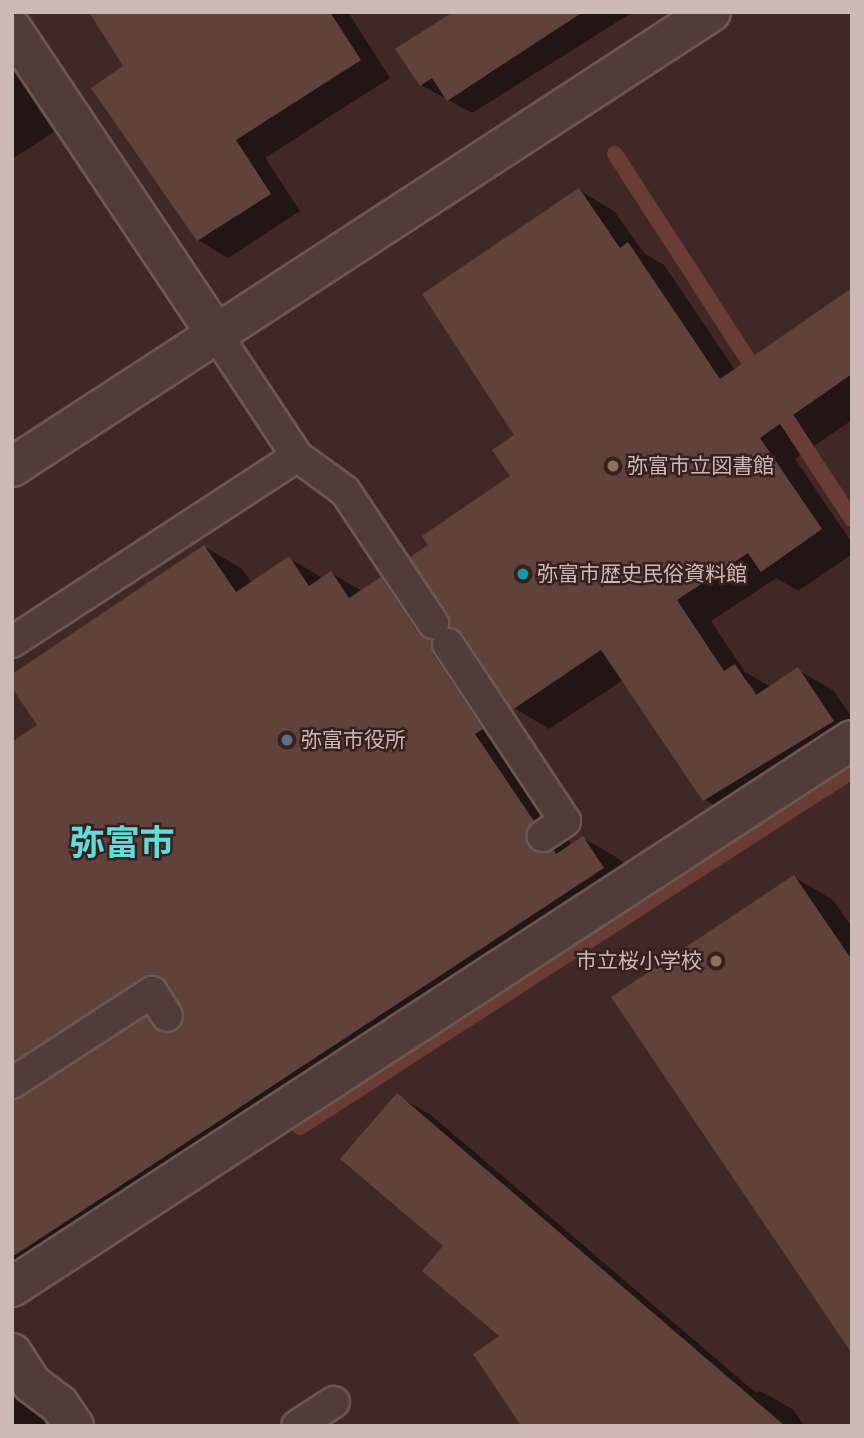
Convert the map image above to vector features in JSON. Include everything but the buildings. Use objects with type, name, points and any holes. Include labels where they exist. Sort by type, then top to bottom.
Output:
[{"type":"street","points":[[12,467],[711,12]]},
{"type":"street","points":[[12,29],[216,334]]},
{"type":"street","points":[[12,1287],[852,740]]},
{"type":"street","points":[[12,1353],[32,1384],[59,1404],[74,1426]]},
{"type":"lane","points":[[216,334],[297,456],[345,491],[565,821],[543,836]]},
{"type":"lane","points":[[12,642],[297,456]]},
{"type":"lane","points":[[12,1083],[152,992],[167,1016]]},
{"type":"lane","points":[[297,1426],[334,1402]]},
{"type":"waterway","points":[[615,154],[758,375]]},
{"type":"waterway","points":[[776,403],[852,519]]},
{"type":"waterway","points":[[300,1127],[852,771]]},
{"type":"place","name":"弥富市立図書館","points":[[613,466]]},
{"type":"place","name":"弥富市歴史民俗資料館","points":[[523,574]]},
{"type":"place","name":"弥富市役所","points":[[287,740]]},
{"type":"place","name":"市立桜小学校","points":[[716,961]]},
{"type":"district","name":"弥富市","points":[[122,844]]}]
